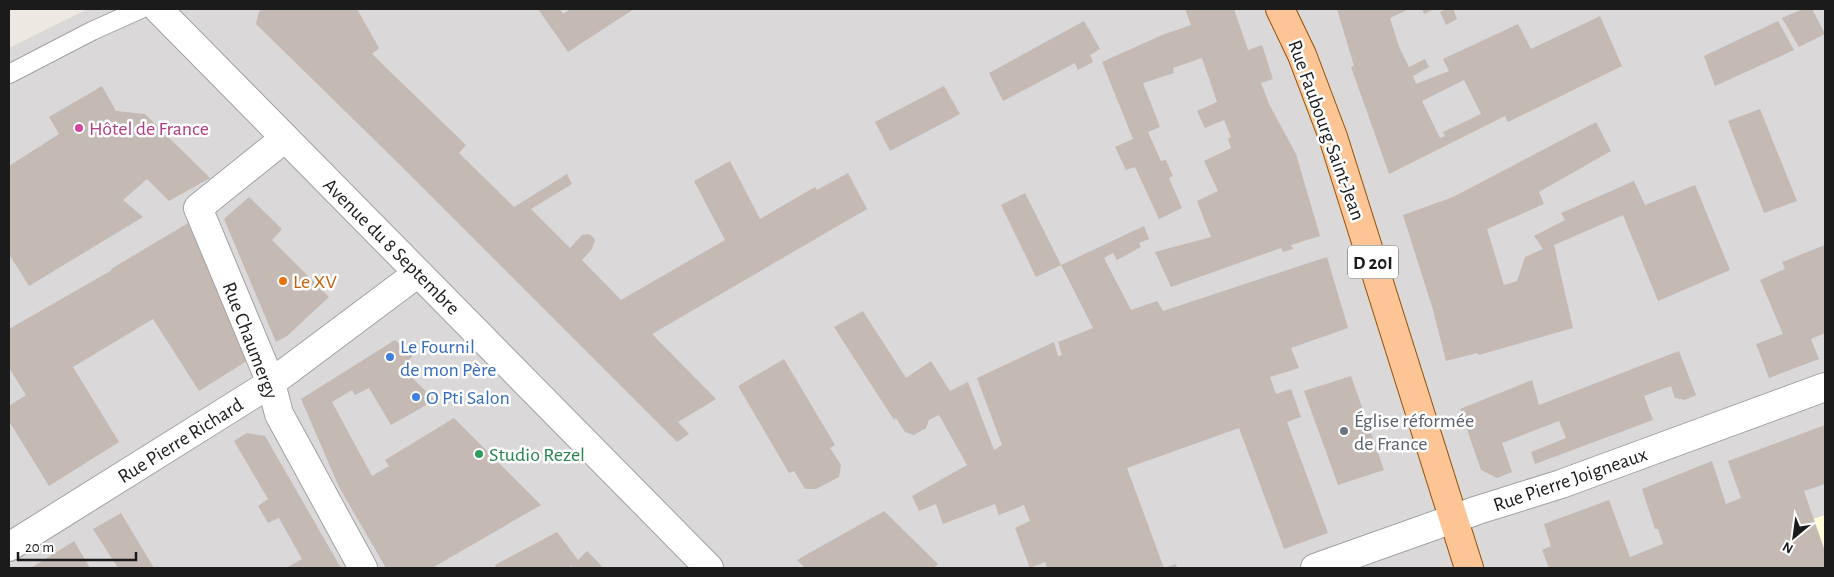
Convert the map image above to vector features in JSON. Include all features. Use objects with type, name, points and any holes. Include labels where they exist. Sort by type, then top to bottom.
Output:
[{"type":"main road","name":"Rue Faubourg Saint-Jean","points":[[1280,9],[1302,55],[1333,137],[1469,568]]},
{"type":"street","name":"Avenue du 8 Septembre","points":[[158,9],[709,568]]},
{"type":"street","name":"Rue Chaumergy","points":[[285,138],[198,208],[272,383],[279,414],[363,568]]},
{"type":"street","name":"Rue Pierre Richard","points":[[9,548],[272,383],[418,273]]},
{"type":"street","name":"Rue Pierre Joigneaux","points":[[1315,568],[1561,484],[1825,387]]},
{"type":"lane","points":[[9,74],[92,31],[141,9]]},
{"type":"shaded area","points":[[88,9],[1825,9],[1825,568],[9,568],[9,48]]},
{"type":"shaded area","points":[[1825,515],[1825,568],[1800,568],[1790,527]]},
{"type":"building","points":[[261,9],[357,9],[379,48],[372,54],[466,145],[459,153],[514,207],[567,174],[572,184],[531,209],[570,248],[582,235],[588,234],[592,236],[595,240],[592,249],[582,260],[621,300],[725,240],[694,181],[730,161],[760,219],[815,187],[817,190],[848,173],[867,209],[652,334],[716,399],[678,422],[689,434],[677,442],[256,24]]},
{"type":"building","points":[[538,9],[560,9],[563,14],[571,9],[634,9],[568,52]]},
{"type":"building","points":[[1185,9],[1234,9],[1248,50],[1262,45],[1273,79],[1261,83],[1269,104],[1296,154],[1320,236],[1291,245],[1293,249],[1283,252],[1281,248],[1171,287],[1155,252],[1211,237],[1197,201],[1218,191],[1204,161],[1231,148],[1228,139],[1231,137],[1224,120],[1205,128],[1197,111],[1217,102],[1202,58],[1173,68],[1174,73],[1143,83],[1160,127],[1148,132],[1161,161],[1166,160],[1173,176],[1169,178],[1182,208],[1159,219],[1135,167],[1126,170],[1115,147],[1133,139],[1102,62],[1162,35],[1191,25]]},
{"type":"building","points":[[1337,9],[1409,9],[1390,18],[1399,47],[1409,67],[1425,59],[1429,67],[1413,76],[1416,84],[1449,71],[1443,59],[1518,24],[1531,49],[1600,16],[1622,66],[1508,122],[1505,116],[1389,174],[1351,67],[1354,66]],"holes":[[[1464,80],[1481,114],[1443,132],[1445,136],[1440,138],[1422,101]]]},
{"type":"building","points":[[1422,9],[1434,9],[1424,14]]},
{"type":"building","points":[[1453,9],[1457,19],[1446,25],[1440,12]]},
{"type":"building","points":[[1803,9],[1812,9],[1825,34],[1799,47],[1782,18]]},
{"type":"building","points":[[1084,21],[1100,49],[1090,55],[1093,62],[1078,70],[1075,63],[1003,101],[989,73]]},
{"type":"building","points":[[1778,21],[1794,50],[1715,86],[1704,56]]},
{"type":"building","points":[[102,86],[116,111],[145,114],[210,178],[169,201],[147,179],[123,200],[143,217],[29,286],[9,254],[9,166],[59,134],[49,117]]},
{"type":"building","points":[[944,86],[960,114],[890,151],[875,122]]},
{"type":"building","points":[[1760,109],[1797,201],[1764,213],[1728,121]]},
{"type":"building","points":[[1596,122],[1611,151],[1539,192],[1544,204],[1487,229],[1504,285],[1517,281],[1525,257],[1543,249],[1534,236],[1565,220],[1561,213],[1634,181],[1645,205],[1695,185],[1730,270],[1658,301],[1623,215],[1554,245],[1573,328],[1479,355],[1477,353],[1446,361],[1433,310],[1403,215],[1453,197]]},
{"type":"building","points":[[1025,193],[1061,265],[1036,277],[1001,205]]},
{"type":"building","points":[[249,197],[282,229],[272,240],[329,297],[287,336],[276,342],[224,219]]},
{"type":"building","points":[[188,223],[250,359],[199,391],[153,319],[73,367],[119,442],[49,486],[9,421],[9,406],[26,395],[9,368],[9,329],[112,270]]},
{"type":"building","points":[[1144,226],[1149,239],[1139,243],[1141,247],[1117,260],[1113,253],[1104,258],[1131,310],[1157,301],[1163,311],[1327,257],[1348,328],[1291,348],[1299,368],[1270,377],[1276,394],[1291,389],[1301,417],[1287,422],[1328,533],[1284,549],[1239,428],[1127,468],[1164,568],[1047,568],[1045,562],[1030,568],[1015,528],[1030,521],[1024,505],[999,515],[995,504],[943,524],[936,504],[919,511],[912,496],[967,465],[939,415],[929,420],[926,428],[914,435],[905,432],[896,418],[894,420],[834,327],[863,311],[906,378],[931,361],[950,391],[968,382],[994,450],[1002,445],[977,378],[1054,342],[1058,356],[1062,355],[1058,342],[1093,328],[1061,265]]},
{"type":"building","points":[[1825,245],[1825,333],[1811,339],[1819,359],[1769,378],[1756,344],[1783,334],[1760,280],[1785,269],[1782,262]]},
{"type":"building","points":[[395,340],[413,356],[401,367],[435,400],[391,425],[369,388],[355,395],[352,390],[332,402],[372,476],[389,466],[385,460],[454,418],[541,505],[432,568],[386,568],[339,487],[301,399]]},
{"type":"building","points":[[1679,351],[1696,395],[1685,400],[1675,398],[1671,386],[1644,396],[1653,420],[1535,464],[1531,452],[1566,438],[1559,421],[1502,443],[1512,472],[1497,478],[1481,470],[1460,409],[1532,380],[1539,405]]},
{"type":"building","points":[[784,359],[835,445],[830,448],[841,465],[839,477],[816,489],[805,489],[794,471],[789,473],[738,386]]},
{"type":"building","name":"Église réformée de France","points":[[1351,376],[1384,470],[1338,485],[1304,391]]},
{"type":"building","points":[[1825,425],[1825,484],[1804,491],[1825,551],[1825,568],[1549,568],[1542,550],[1551,546],[1544,524],[1609,500],[1630,557],[1663,544],[1658,529],[1655,529],[1642,489],[1712,461],[1726,504],[1741,498],[1728,461]]},
{"type":"building","points":[[247,433],[265,436],[341,568],[286,568],[302,559],[279,518],[268,523],[258,506],[268,499],[234,441]]},
{"type":"building","points":[[884,511],[938,564],[934,568],[805,568],[797,560]]},
{"type":"building","points":[[121,513],[154,568],[118,568],[93,529]]},
{"type":"building","points":[[557,532],[578,560],[587,551],[602,566],[600,568],[573,568],[571,566],[568,568],[496,568],[495,565]]},
{"type":"building","points":[[74,541],[90,568],[31,568]]},
{"type":"building","points":[[1176,564],[1177,568],[1164,568]]},
{"type":"place","name":"Hôtel de France","points":[[79,128]]},
{"type":"place","name":"Le XV","points":[[283,281]]},
{"type":"place","name":"Le Fournil de mon Père","points":[[390,357]]},
{"type":"place","name":"O Pti Salon","points":[[416,397]]},
{"type":"place","name":"Église réformée de France","points":[[1344,431]]},
{"type":"place","name":"Studio Rezel","points":[[479,454]]}]
